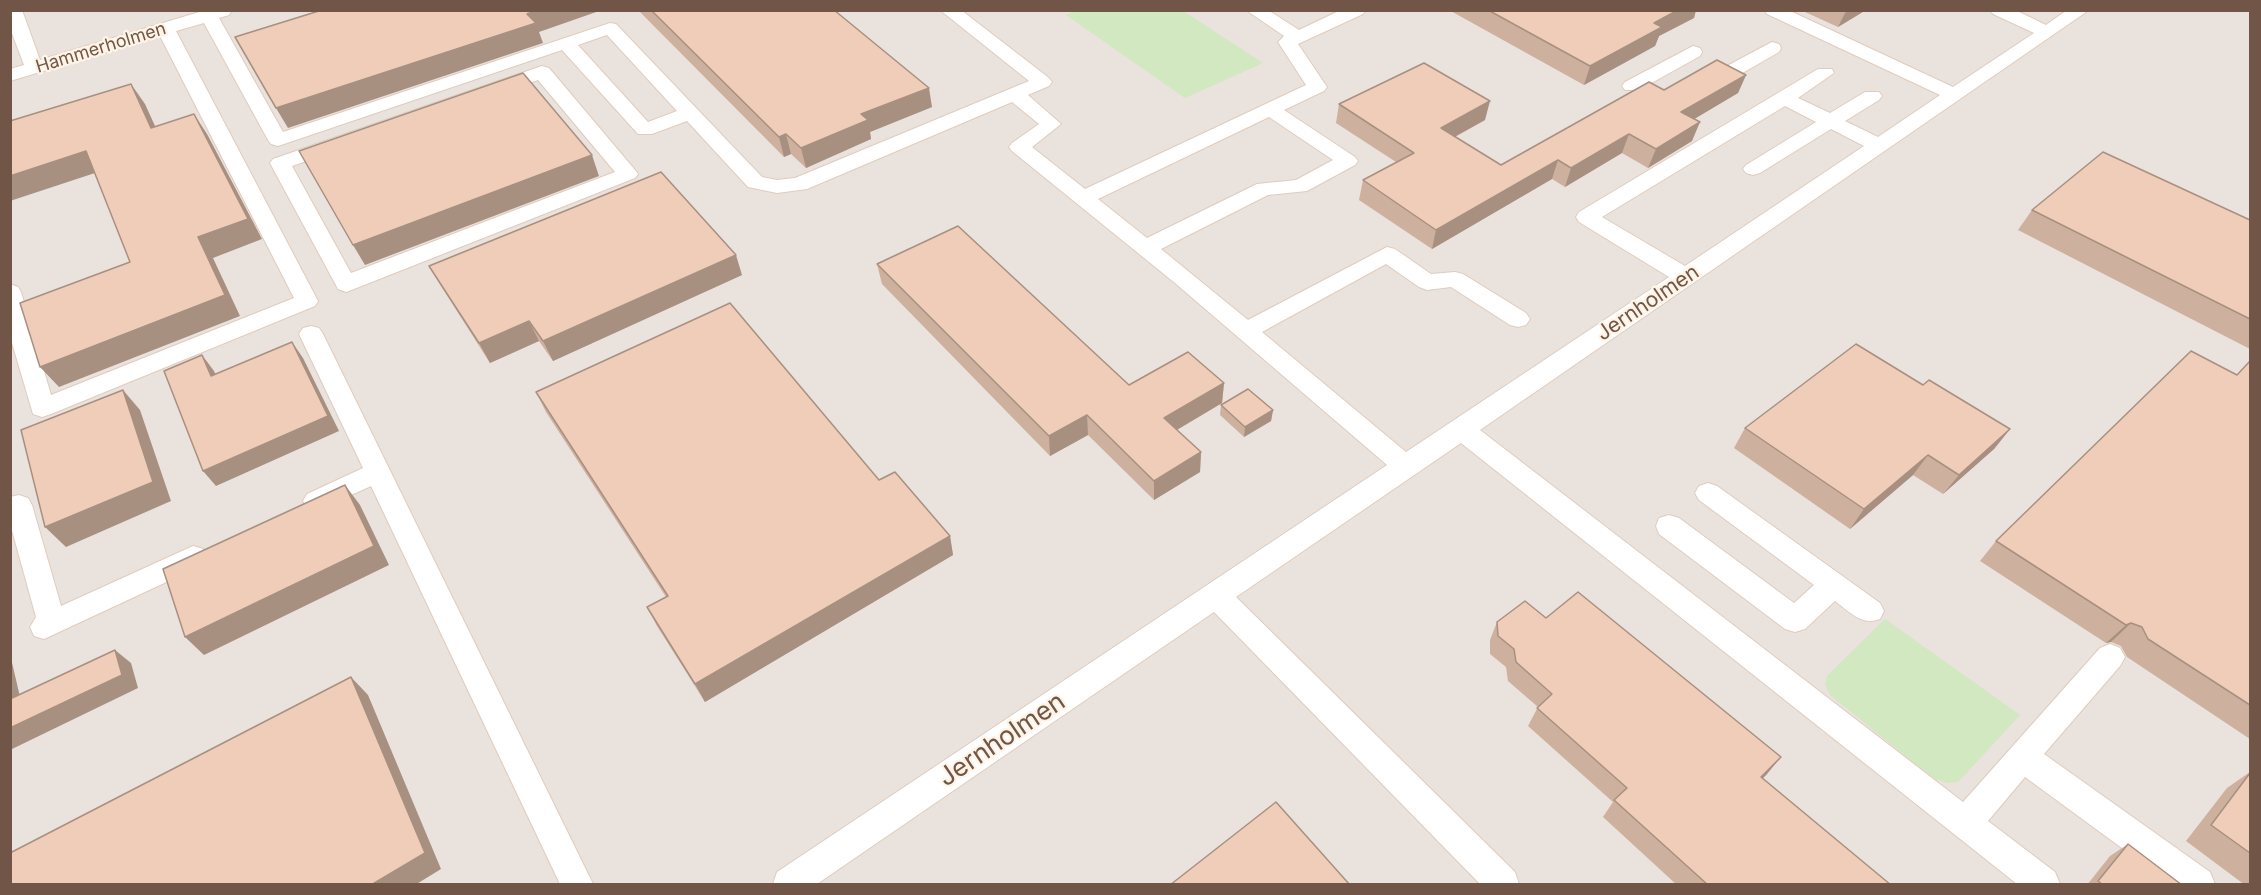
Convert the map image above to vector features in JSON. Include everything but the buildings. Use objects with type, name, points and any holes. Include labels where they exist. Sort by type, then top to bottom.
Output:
[{"type":"street","points":[[13,10],[34,68]]},
{"type":"street","points":[[278,140],[610,28],[755,182],[766,186],[784,187],[800,184],[1042,82],[948,10]]},
{"type":"street","points":[[1255,10],[1298,37]]},
{"type":"street","points":[[1083,198],[1317,87],[1287,42],[1357,10]]},
{"type":"street","points":[[1773,10],[1955,95]]},
{"type":"street","name":"Jernholmen","points":[[789,885],[2080,10]]},
{"type":"street","points":[[2001,11],[2048,32]]},
{"type":"street","points":[[218,13],[288,160]]},
{"type":"street","name":"Hammerholmen","points":[[10,75],[218,13]]},
{"type":"street","points":[[10,292],[42,408],[307,301],[166,29]]},
{"type":"street","points":[[566,43],[645,130],[690,113]]},
{"type":"street","points":[[1732,71],[1772,48]]},
{"type":"street","points":[[1632,86],[1693,52]]},
{"type":"street","points":[[529,55],[628,174],[346,284],[280,163],[542,72]]},
{"type":"street","points":[[1686,277],[1587,217],[1825,73]]},
{"type":"street","points":[[1015,94],[1051,124],[1019,147],[1146,248],[1406,467]]},
{"type":"street","points":[[1753,169],[1872,96]]},
{"type":"street","points":[[1784,98],[1880,146]]},
{"type":"street","points":[[1146,248],[1264,189],[1300,186],[1348,161],[1270,109]]},
{"type":"street","points":[[1246,331],[1387,254],[1427,282],[1455,279],[1518,319]]},
{"type":"street","points":[[311,334],[577,885]]},
{"type":"street","points":[[1461,429],[2043,885]]},
{"type":"street","points":[[291,512],[378,472]]},
{"type":"street","points":[[1708,493],[1870,611]]},
{"type":"street","points":[[19,505],[48,625],[215,548]]},
{"type":"street","points":[[1669,526],[1795,620],[1833,585]]},
{"type":"street","points":[[1216,596],[1503,885]]},
{"type":"street","points":[[1965,823],[2110,657]]},
{"type":"street","points":[[2023,757],[2198,885]]},
{"type":"shaded area","points":[[11,11],[2250,11],[2250,884],[11,884]]},
{"type":"green space","points":[[1077,10],[1183,11],[1263,63],[1185,98],[1066,15]]},
{"type":"green space","points":[[1885,619],[2020,715],[1958,782],[1947,783],[1933,778],[1830,695],[1825,685],[1827,676]]}]
